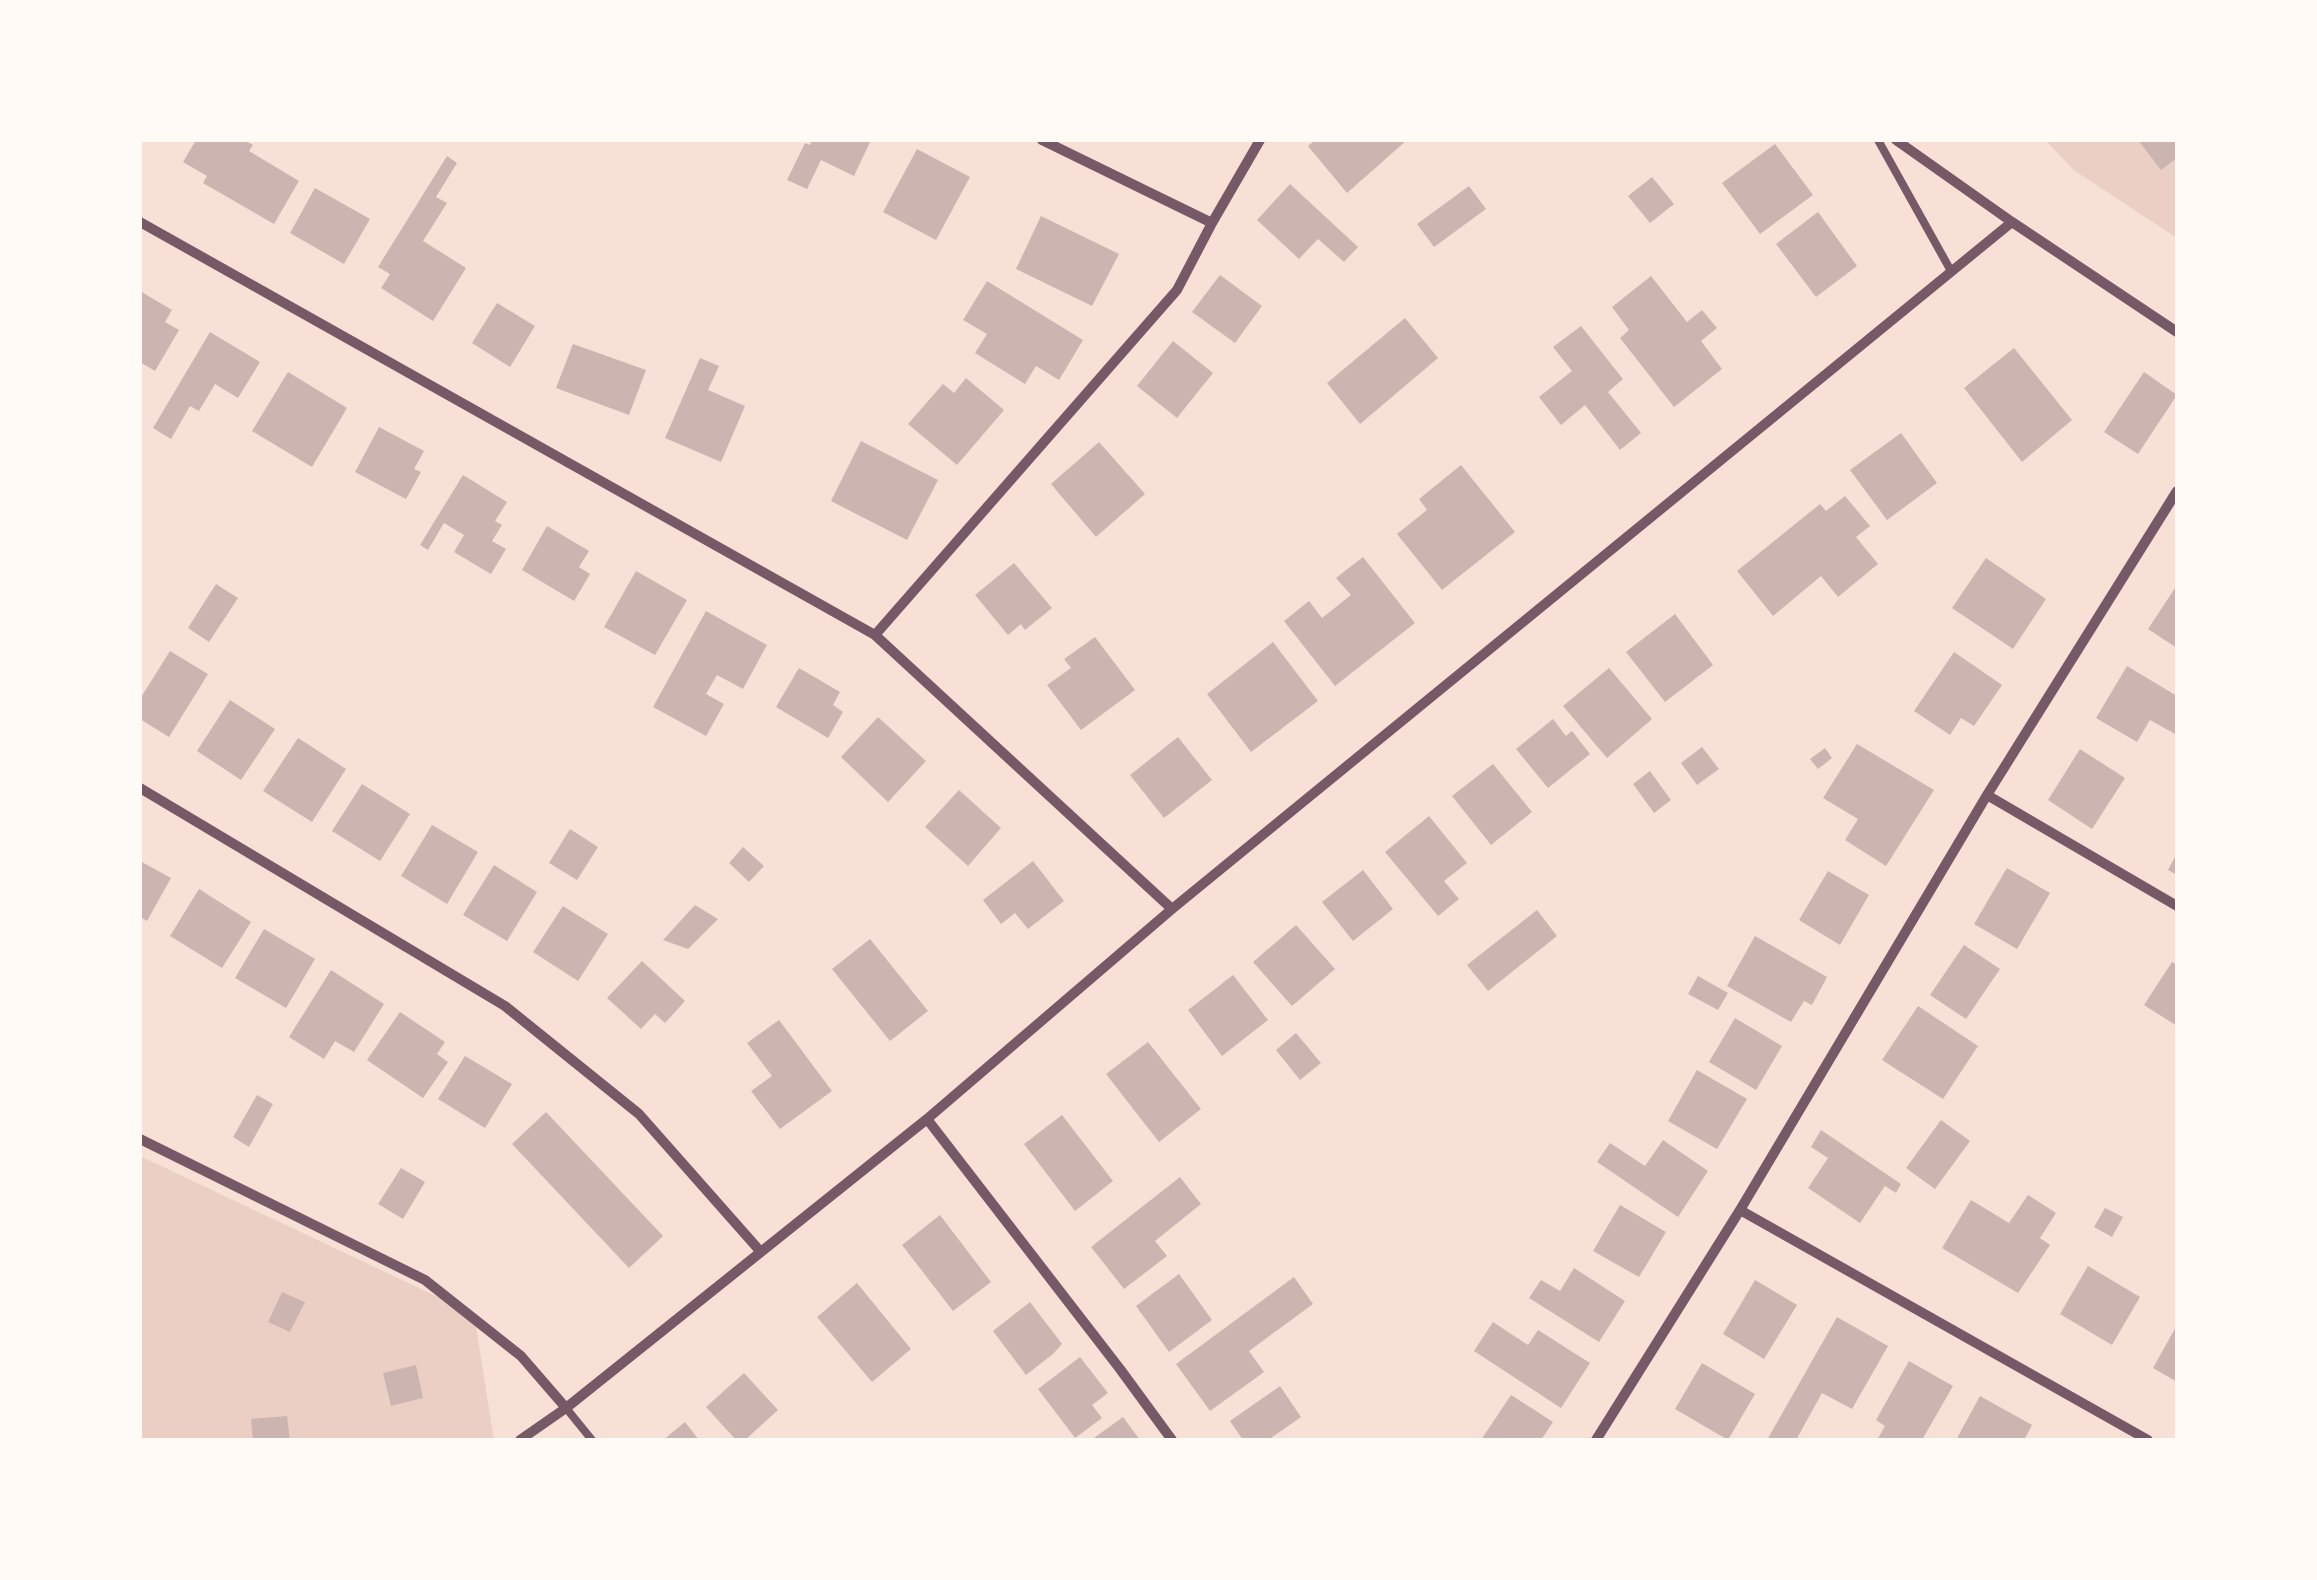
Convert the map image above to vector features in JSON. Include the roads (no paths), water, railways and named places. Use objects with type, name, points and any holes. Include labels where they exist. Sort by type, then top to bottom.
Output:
[{"type":"street","points":[[1042,140],[1212,223]]},
{"type":"street","points":[[875,635],[1177,290],[1260,140]]},
{"type":"street","points":[[1896,140],[2177,332]]},
{"type":"street","points":[[140,222],[875,635],[1172,909]]},
{"type":"street","points":[[520,1440],[566,1408],[928,1119],[1172,909],[2012,222]]},
{"type":"street","points":[[1596,1440],[1740,1210],[1987,796],[2177,492]]},
{"type":"street","points":[[140,788],[505,1006],[639,1114],[760,1251]]},
{"type":"street","points":[[1987,796],[2177,906]]},
{"type":"street","points":[[928,1119],[1172,1440]]},
{"type":"street","points":[[140,1139],[425,1280],[520,1356],[566,1408]]},
{"type":"street","points":[[1740,1210],[2148,1440]]},
{"type":"lane","points":[[1878,140],[1951,271]]},
{"type":"lane","points":[[566,1408],[592,1440]]}]
